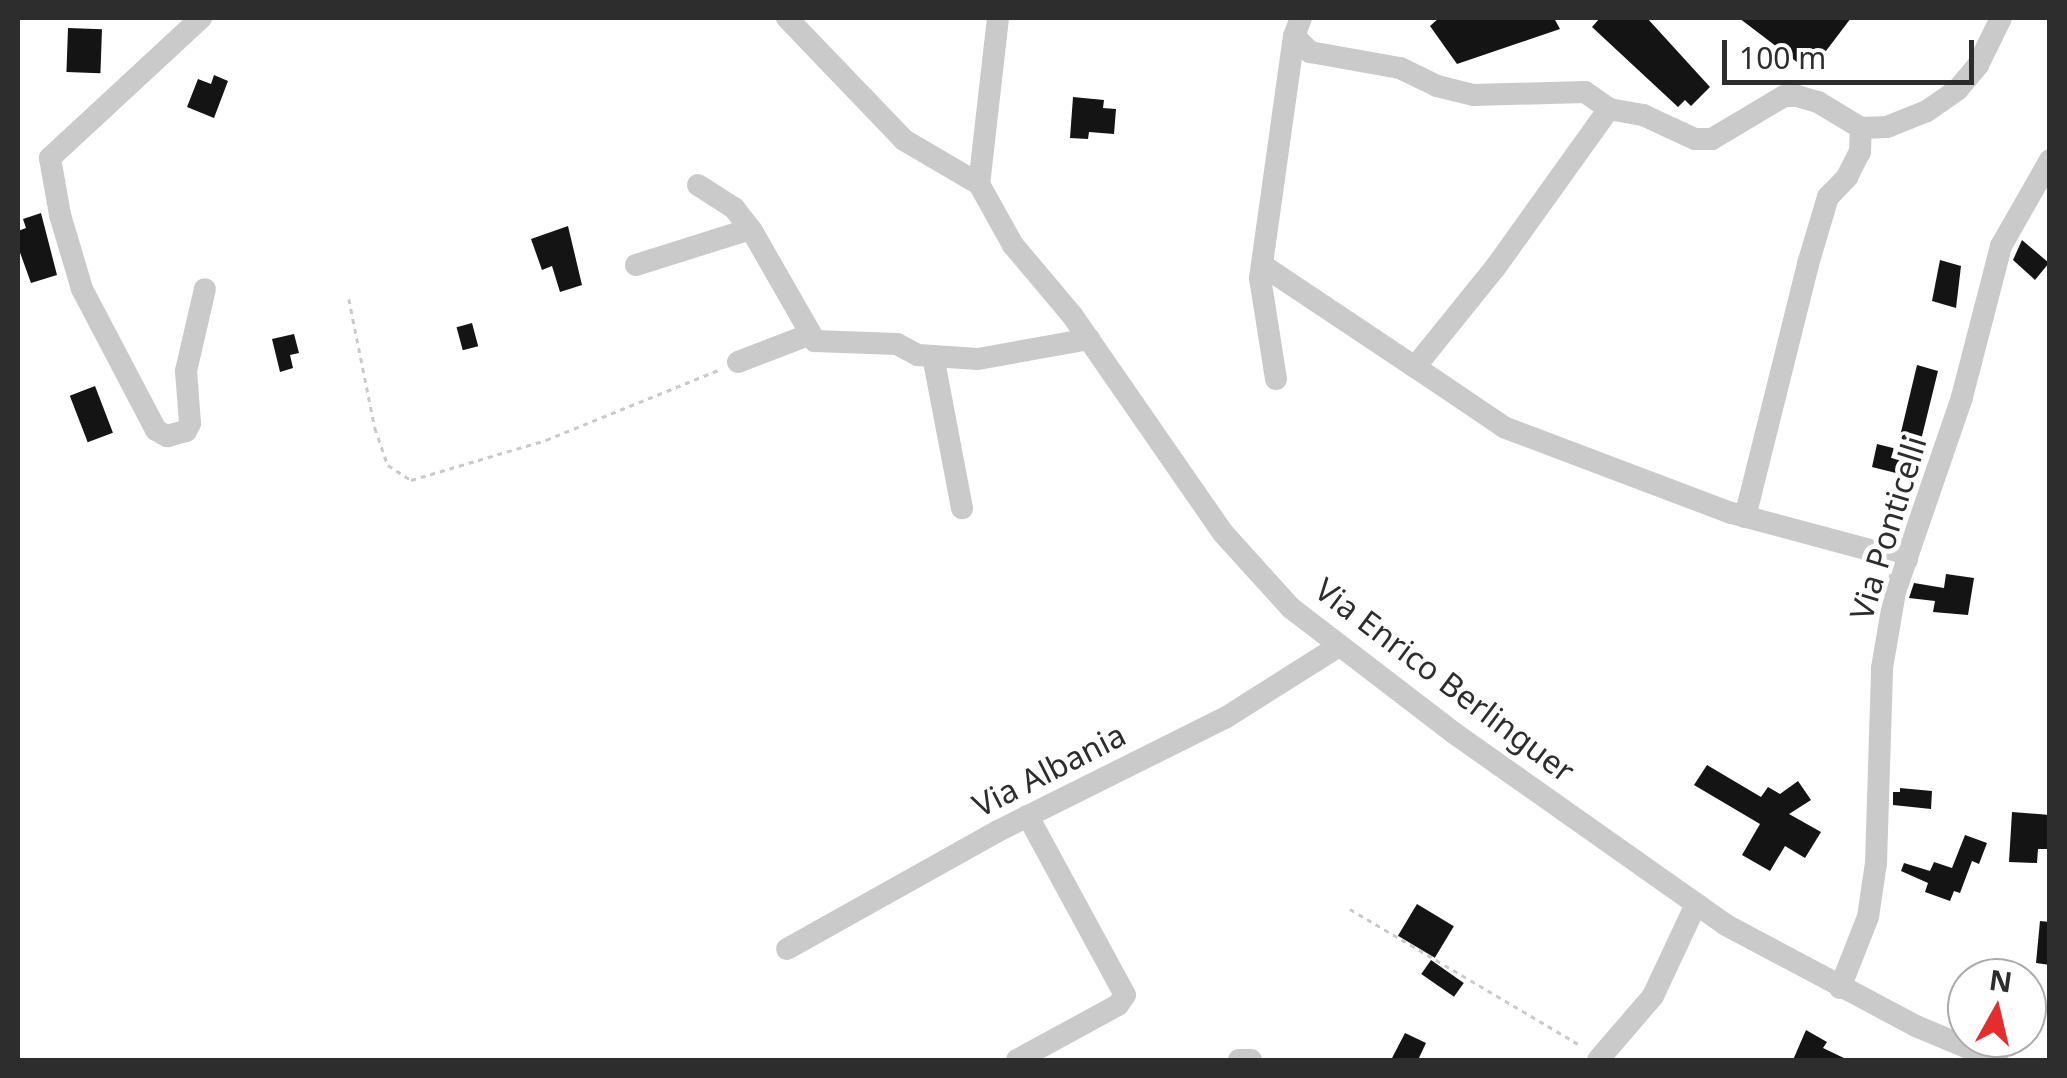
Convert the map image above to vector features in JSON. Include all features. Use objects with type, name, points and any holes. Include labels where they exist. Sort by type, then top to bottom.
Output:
[{"type":"street","points":[[201,18],[50,158],[60,215],[82,289],[156,430],[167,436],[186,431],[190,423],[186,371],[205,289]]},
{"type":"street","points":[[787,18],[904,140],[979,184],[998,18]]},
{"type":"street","points":[[1298,27],[1310,52],[1400,68],[1437,86],[1473,95],[1585,92],[1609,109],[1643,115],[1684,136],[1712,139],[1784,96],[1818,102],[1861,128],[1900,123],[1958,89],[1978,65],[2001,18]]},
{"type":"street","points":[[1276,379],[1262,264],[1298,27]]},
{"type":"street","points":[[1416,367],[1506,254],[1609,109]]},
{"type":"street","points":[[1745,517],[1808,264],[1828,197],[1847,178],[1860,152],[1861,128]]},
{"type":"street","name":"Via Ponticelli","points":[[1840,988],[1868,917],[1876,863],[1882,668],[1895,592],[1962,397],[2001,246],[2050,160]]},
{"type":"street","name":"Via Enrico Berlinguer","points":[[979,184],[1013,245],[1089,339],[1222,533],[1291,608],[1454,733],[1696,904],[1840,988],[1998,1060]]},
{"type":"street","points":[[698,185],[734,208],[750,228],[815,340],[897,344],[918,356],[978,359],[1089,339]]},
{"type":"street","points":[[636,265],[750,228]]},
{"type":"street","points":[[1262,264],[1504,427],[1745,517],[1907,560]]},
{"type":"street","points":[[738,362],[811,334]]},
{"type":"street","points":[[933,356],[962,508]]},
{"type":"street","name":"Via Albania","points":[[788,950],[1028,816],[1225,718],[1339,646]]},
{"type":"street","points":[[1017,1060],[1118,1005],[1125,996],[1028,816]]},
{"type":"street","points":[[1600,1059],[1653,996],[1696,904]]},
{"type":"street","points":[[1239,1060],[1251,1060]]},
{"type":"path","points":[[348,299],[375,428],[388,465],[411,480],[546,440],[738,362]]},
{"type":"path","points":[[1350,910],[1600,1059]]},
{"type":"building","points":[[1439,18],[1554,18],[1560,29],[1457,64],[1430,26]]},
{"type":"building","points":[[1600,18],[1647,18],[1710,87],[1691,106],[1685,100],[1678,107],[1592,27]]},
{"type":"building","points":[[1739,18],[1851,18],[1810,72]]},
{"type":"building","points":[[68,28],[102,29],[100,73],[66,72]]},
{"type":"building","points":[[214,75],[228,81],[214,118],[187,107],[198,79],[211,84]]},
{"type":"building","points":[[1073,97],[1104,100],[1103,108],[1116,109],[1114,134],[1089,132],[1088,139],[1070,138]]},
{"type":"building","points":[[41,213],[57,275],[31,283],[18,247],[18,231],[26,228],[23,219]]},
{"type":"building","points":[[568,226],[582,285],[560,292],[552,266],[542,270],[531,239]]},
{"type":"building","points":[[2022,240],[2049,263],[2035,280],[2013,260]]},
{"type":"building","points":[[1940,260],[1961,266],[1956,308],[1932,301]]},
{"type":"building","points":[[472,323],[478,346],[463,350],[457,327]]},
{"type":"building","points":[[294,334],[299,353],[290,355],[293,368],[280,372],[272,339]]},
{"type":"building","points":[[1917,365],[1938,371],[1912,477],[1872,467],[1877,444],[1897,449]]},
{"type":"building","points":[[95,386],[113,433],[88,442],[70,396]]},
{"type":"building","points":[[1946,574],[1974,578],[1968,615],[1933,612],[1935,601],[1909,598],[1914,583],[1944,588]]},
{"type":"building","points":[[1707,765],[1761,797],[1768,787],[1780,794],[1798,781],[1811,800],[1789,814],[1821,832],[1805,858],[1785,846],[1770,871],[1742,855],[1760,824],[1694,785]]},
{"type":"building","points":[[1900,788],[1932,791],[1931,809],[1893,805],[1893,792],[1900,792]]},
{"type":"building","points":[[2012,812],[2050,815],[2050,849],[2038,849],[2037,863],[2009,862]]},
{"type":"building","points":[[1965,835],[1987,843],[1979,864],[1972,861],[1960,893],[1954,891],[1950,901],[1925,892],[1928,883],[1901,871],[1904,863],[1930,871],[1934,862],[1952,868]]},
{"type":"building","points":[[1417,904],[1454,926],[1435,958],[1398,936]]},
{"type":"building","points":[[2040,921],[2050,922],[2050,965],[2047,958],[2036,958]]},
{"type":"building","points":[[1431,960],[1464,983],[1454,997],[1421,974]]},
{"type":"building","points":[[1806,1030],[1827,1042],[1823,1048],[1848,1060],[1793,1060]]},
{"type":"building","points":[[1405,1033],[1426,1043],[1418,1060],[1391,1060]]}]
